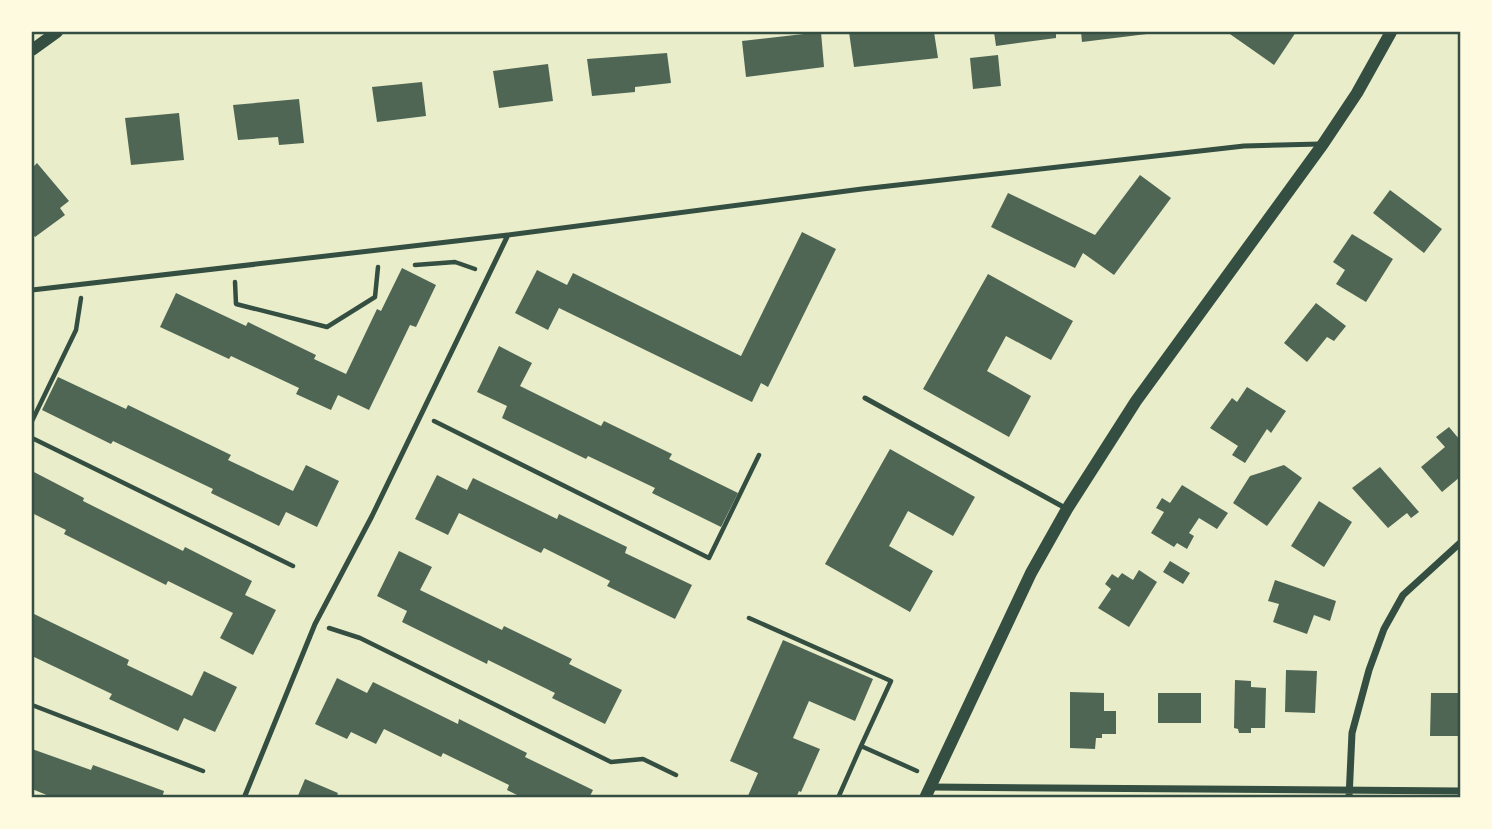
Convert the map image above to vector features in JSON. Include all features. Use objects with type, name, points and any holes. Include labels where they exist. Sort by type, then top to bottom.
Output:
[{"type":"street","points":[[32,50],[57,32]]},
{"type":"street","points":[[1391,32],[1357,93],[1323,144],[1136,401],[1067,509],[1031,573],[929,787],[1349,793],[1461,791]]},
{"type":"street","points":[[1349,793],[1352,733],[1369,670],[1384,629],[1403,595],[1461,543]]},
{"type":"lane","points":[[32,289],[508,235],[862,189],[1244,146],[1323,144]]},
{"type":"lane","points":[[244,797],[315,624],[372,516],[508,235]]},
{"type":"lane","points":[[865,398],[1067,509]]},
{"type":"path","points":[[403,265],[455,262],[488,275]]},
{"type":"path","points":[[223,283],[236,282],[236,304],[327,327],[375,297],[376,267],[390,266]]},
{"type":"path","points":[[32,421],[76,330],[82,296]]},
{"type":"path","points":[[421,414],[709,558],[759,455]]},
{"type":"path","points":[[32,438],[293,566]]},
{"type":"path","points":[[749,618],[891,681],[838,797]]},
{"type":"path","points":[[315,624],[360,638],[611,762],[643,759],[676,775]]},
{"type":"path","points":[[32,705],[203,771]]},
{"type":"path","points":[[861,746],[929,787]]},
{"type":"building","points":[[821,32],[824,67],[746,77],[742,41]]},
{"type":"building","points":[[849,32],[934,32],[938,58],[854,67]]},
{"type":"building","points":[[994,32],[1056,32],[1056,38],[996,46]]},
{"type":"building","points":[[1081,32],[1155,32],[1155,33],[1082,42]]},
{"type":"building","points":[[1227,32],[1296,32],[1274,65]]},
{"type":"building","points":[[667,53],[671,83],[635,87],[635,92],[592,96],[587,59]]},
{"type":"building","points":[[998,55],[1001,86],[973,89],[970,58]]},
{"type":"building","points":[[548,64],[553,101],[499,108],[493,71]]},
{"type":"building","points":[[422,82],[426,116],[377,122],[372,87]]},
{"type":"building","points":[[299,99],[304,143],[279,145],[278,137],[238,140],[233,105]]},
{"type":"building","points":[[179,113],[184,160],[131,165],[125,118]]},
{"type":"building","points":[[37,163],[69,201],[60,208],[65,215],[35,237],[32,233],[32,168]]},
{"type":"building","points":[[1140,175],[1171,198],[1114,275],[1083,253],[1075,268],[991,227],[1008,193],[1095,235]]},
{"type":"building","points":[[1390,190],[1442,229],[1424,253],[1373,213]]},
{"type":"building","points":[[802,232],[836,249],[768,387],[761,383],[752,402],[559,308],[548,330],[515,313],[537,270],[567,285],[573,273],[741,356]]},
{"type":"building","points":[[1352,234],[1393,259],[1366,302],[1336,284],[1345,270],[1333,262]]},
{"type":"building","points":[[402,268],[436,285],[416,327],[410,325],[369,410],[338,395],[331,410],[296,394],[299,388],[160,327],[176,293],[246,326],[248,322],[316,355],[314,359],[346,374],[377,309],[381,311]]},
{"type":"building","points":[[988,274],[1073,321],[1051,360],[1006,336],[987,371],[1031,396],[1009,437],[923,389]]},
{"type":"building","points":[[1316,303],[1346,326],[1334,341],[1327,337],[1307,362],[1284,343]]},
{"type":"building","points":[[499,346],[532,363],[520,386],[601,426],[604,421],[672,454],[669,459],[738,493],[721,527],[652,493],[655,488],[588,456],[586,459],[502,418],[507,406],[477,392]]},
{"type":"building","points":[[58,377],[126,409],[128,405],[231,455],[228,460],[293,491],[306,465],[339,481],[317,527],[286,512],[279,526],[211,493],[213,489],[42,410]]},
{"type":"building","points":[[1247,387],[1286,411],[1271,433],[1267,429],[1245,463],[1232,455],[1238,446],[1210,428],[1232,398],[1237,402]]},
{"type":"building","points":[[1449,427],[1460,440],[1460,477],[1442,492],[1421,467],[1445,447],[1436,437]]},
{"type":"building","points":[[890,449],[975,497],[953,536],[908,511],[889,546],[933,571],[910,612],[825,564]]},
{"type":"building","points":[[1284,465],[1302,478],[1267,526],[1233,503],[1250,476]]},
{"type":"building","points":[[1380,467],[1419,512],[1411,518],[1407,513],[1388,528],[1352,488]]},
{"type":"building","points":[[32,471],[84,498],[83,501],[183,551],[185,547],[252,581],[245,595],[276,610],[253,655],[220,638],[233,613],[168,581],[166,585],[64,534],[66,530],[32,513]]},
{"type":"building","points":[[437,475],[467,490],[473,478],[557,519],[559,514],[627,547],[625,553],[692,585],[675,619],[607,586],[610,581],[544,548],[541,553],[459,513],[448,535],[415,519]]},
{"type":"building","points":[[1182,485],[1228,513],[1217,529],[1199,518],[1189,533],[1194,536],[1187,549],[1177,543],[1174,547],[1151,533],[1164,512],[1156,508],[1162,498],[1170,503]]},
{"type":"building","points":[[1319,501],[1352,522],[1324,567],[1291,546]]},
{"type":"building","points":[[399,551],[432,567],[420,590],[502,630],[504,626],[572,659],[569,664],[622,690],[605,724],[552,698],[555,693],[488,660],[487,664],[402,622],[407,611],[377,596]]},
{"type":"building","points":[[1170,561],[1190,573],[1183,584],[1163,572]]},
{"type":"building","points":[[1139,570],[1157,582],[1129,627],[1098,608],[1111,589],[1105,584],[1112,574],[1118,578],[1122,573],[1133,580]]},
{"type":"building","points":[[1275,580],[1336,601],[1330,621],[1314,615],[1307,634],[1273,622],[1279,604],[1268,601]]},
{"type":"building","points":[[32,613],[129,660],[127,665],[192,696],[204,671],[237,687],[215,732],[184,718],[178,731],[109,699],[112,694],[32,656]]},
{"type":"building","points":[[783,640],[873,679],[855,721],[809,701],[793,738],[820,749],[796,798],[747,798],[758,773],[730,761]]},
{"type":"building","points":[[1286,670],[1317,671],[1315,713],[1285,712]]},
{"type":"building","points":[[337,678],[367,693],[373,682],[458,724],[459,719],[527,753],[525,757],[593,790],[589,798],[523,798],[507,790],[509,785],[443,753],[441,757],[384,729],[376,744],[351,732],[347,739],[315,724]]},
{"type":"building","points":[[1235,680],[1251,681],[1251,687],[1266,688],[1265,728],[1251,728],[1251,733],[1239,733],[1238,729],[1234,728]]},
{"type":"building","points":[[1070,692],[1104,693],[1104,711],[1116,711],[1116,734],[1102,734],[1102,738],[1096,738],[1095,749],[1070,748]]},
{"type":"building","points":[[1158,693],[1201,693],[1201,723],[1158,723]]},
{"type":"building","points":[[1431,693],[1460,693],[1460,736],[1430,736]]},
{"type":"building","points":[[32,749],[91,770],[93,765],[164,791],[162,798],[54,798],[32,789]]},
{"type":"building","points":[[305,779],[338,793],[336,798],[297,798]]}]
